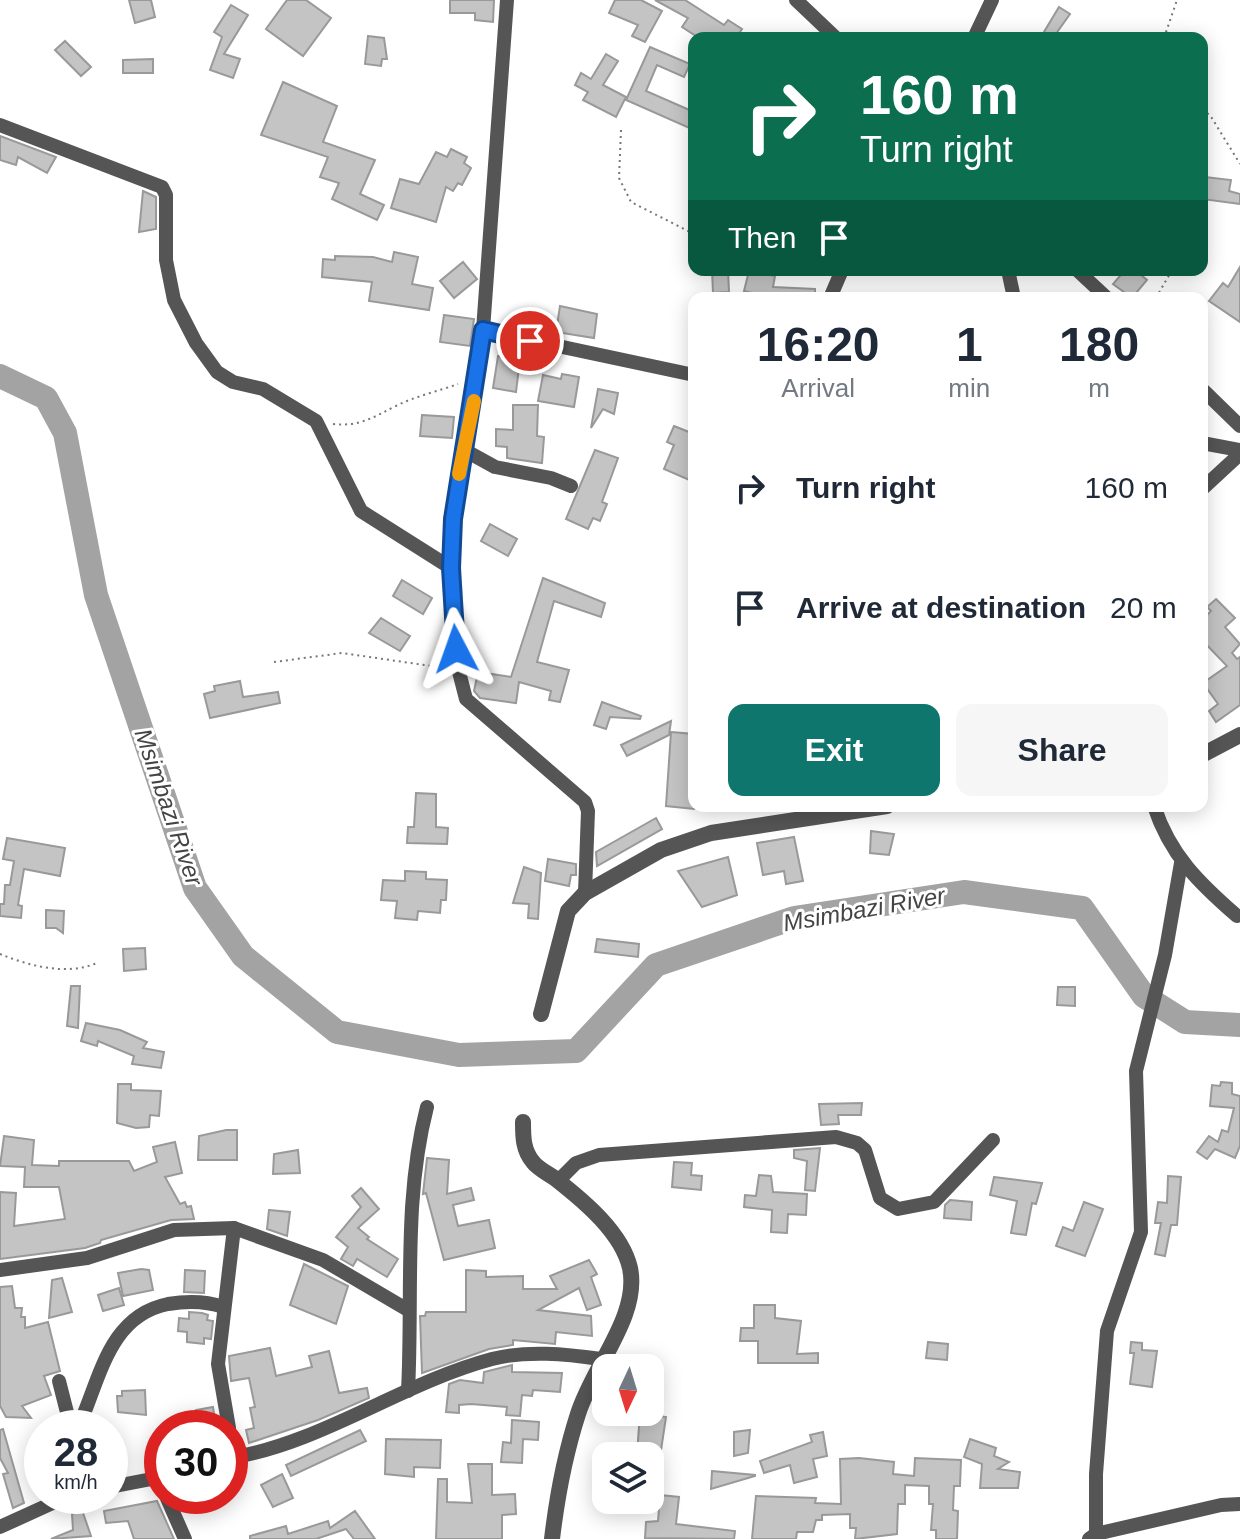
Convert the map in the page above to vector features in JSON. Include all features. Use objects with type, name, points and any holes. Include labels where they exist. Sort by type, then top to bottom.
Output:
[{"type":"street","points":[[507,0],[483,330],[466,451],[455,497],[451,568],[458,668],[466,699],[585,802],[588,811],[585,893]]},
{"type":"street","points":[[796,0],[830,32]]},
{"type":"street","points":[[977,32],[992,0]]},
{"type":"street","points":[[0,125],[162,187],[166,195],[170,284],[196,343],[217,372],[233,382],[263,389],[316,421],[361,511],[451,568]]},
{"type":"street","points":[[1083,276],[1101,292]]},
{"type":"street","points":[[483,330],[688,374]]},
{"type":"street","points":[[1208,395],[1240,426]]},
{"type":"street","points":[[1208,444],[1240,452]]},
{"type":"street","points":[[466,451],[495,467],[551,478],[571,486]]},
{"type":"street","points":[[1208,483],[1240,452]]},
{"type":"street","points":[[1208,752],[1240,735]]},
{"type":"street","points":[[541,1014],[568,911],[585,893],[661,850],[711,833],[832,812]]},
{"type":"street","points":[[1156,812],[1163,832],[1181,863],[1237,916]]},
{"type":"street","points":[[1181,863],[1165,955],[1136,1071],[1141,1232],[1107,1331],[1092,1536],[1221,1505],[1240,1504]]},
{"type":"street","points":[[408,1391],[408,1310],[415,1160],[427,1107]]},
{"type":"street","points":[[523,1122],[523,1144],[534,1164],[558,1181],[619,1241],[629,1264],[632,1285],[630,1309],[604,1354]]},
{"type":"street","points":[[558,1181],[576,1163],[599,1155],[836,1137],[857,1143],[865,1150],[880,1198],[887,1204],[910,1209],[934,1202],[993,1140]]},
{"type":"street","points":[[0,1270],[87,1258],[174,1230],[234,1228],[323,1260],[408,1310]]},
{"type":"street","points":[[225,1410],[218,1383],[223,1307],[234,1228]]},
{"type":"street","points":[[86,1410],[117,1335],[130,1320],[145,1310],[171,1304],[202,1303],[223,1307]]},
{"type":"street","points":[[248,1454],[275,1448],[408,1391],[493,1359],[533,1354],[592,1358]]},
{"type":"street","points":[[552,1539],[557,1498],[578,1413],[592,1380]]},
{"type":"street","points":[[59,1381],[66,1410]]},
{"type":"street","points":[[0,1527],[29,1514]]},
{"type":"street","points":[[174,1514],[185,1539]]},
{"type":"path","points":[[1166,32],[1177,0]]},
{"type":"path","points":[[1208,114],[1240,164]]},
{"type":"path","points":[[621,130],[619,178],[631,202],[688,231]]},
{"type":"path","points":[[316,421],[354,425],[372,421],[399,404],[461,383],[476,383]]},
{"type":"path","points":[[274,662],[342,653],[458,668]]},
{"type":"path","points":[[0,954],[23,963],[53,968],[83,969],[97,963]]},
{"type":"building","points":[[129,0],[151,0],[155,17],[135,23]]},
{"type":"building","points":[[287,0],[306,0],[331,18],[303,56],[266,29]]},
{"type":"building","points":[[450,0],[494,0],[493,22],[475,20],[475,13],[450,13]]},
{"type":"building","points":[[615,0],[641,0],[662,11],[645,42],[632,36],[638,25],[609,13]]},
{"type":"building","points":[[655,0],[685,0],[724,25],[728,20],[742,29],[740,32],[690,32],[682,27],[688,18]]},
{"type":"building","points":[[231,5],[248,15],[224,54],[240,59],[233,78],[210,70],[222,37],[214,32]]},
{"type":"building","points":[[1059,7],[1070,14],[1057,32],[1044,32]]},
{"type":"building","points":[[368,36],[384,38],[387,59],[382,59],[381,66],[365,64]]},
{"type":"building","points":[[65,41],[91,67],[81,76],[55,50]]},
{"type":"building","points":[[650,47],[688,63],[684,77],[657,65],[646,91],[688,109],[688,127],[626,100]]},
{"type":"building","points":[[606,54],[618,61],[603,85],[626,97],[616,117],[583,100],[588,92],[575,85],[581,73],[591,79]]},
{"type":"building","points":[[153,59],[153,73],[123,73],[123,60]]},
{"type":"building","points":[[283,82],[337,106],[323,142],[375,160],[360,194],[384,205],[377,220],[332,199],[339,183],[320,177],[328,157],[261,135]]},
{"type":"building","points":[[0,136],[56,157],[47,173],[18,157],[16,165],[0,160]]},
{"type":"building","points":[[451,149],[467,157],[464,163],[471,168],[462,185],[458,183],[453,191],[446,187],[436,222],[391,208],[400,179],[419,184],[436,152],[447,157]]},
{"type":"building","points":[[1208,177],[1231,180],[1229,191],[1240,194],[1240,204],[1208,200]]},
{"type":"building","points":[[143,191],[156,197],[156,229],[139,232]]},
{"type":"building","points":[[394,252],[418,257],[412,284],[433,288],[429,310],[369,301],[372,282],[322,277],[323,259],[335,260],[335,256],[373,257],[392,262]]},
{"type":"building","points":[[463,262],[477,279],[454,298],[440,281]]},
{"type":"building","points":[[1240,267],[1240,322],[1209,301],[1223,283],[1228,287]]},
{"type":"building","points":[[712,276],[728,276],[729,292],[713,292]]},
{"type":"building","points":[[748,276],[775,276],[773,287],[815,289],[815,292],[744,291]]},
{"type":"building","points":[[1120,276],[1142,276],[1147,280],[1137,292],[1124,292],[1113,284]]},
{"type":"building","points":[[560,306],[597,314],[594,338],[556,332]]},
{"type":"building","points":[[444,315],[474,319],[470,346],[440,342]]},
{"type":"building","points":[[498,356],[520,359],[516,392],[493,388]]},
{"type":"building","points":[[562,374],[579,377],[574,407],[538,401],[543,375],[561,379]]},
{"type":"building","points":[[598,389],[618,393],[614,414],[603,409],[591,428]]},
{"type":"building","points":[[513,405],[538,405],[537,436],[544,437],[542,463],[507,458],[507,447],[496,446],[496,429],[513,430]]},
{"type":"building","points":[[422,415],[454,417],[452,438],[420,436]]},
{"type":"building","points":[[674,426],[688,432],[688,479],[664,469],[674,445],[667,442]]},
{"type":"building","points":[[595,450],[618,458],[602,502],[607,504],[600,521],[593,518],[588,529],[566,519]]},
{"type":"building","points":[[490,524],[517,539],[508,556],[481,541]]},
{"type":"building","points":[[543,578],[605,603],[601,617],[554,601],[537,662],[569,670],[560,702],[549,700],[551,691],[519,682],[516,703],[480,698],[474,691],[478,672],[511,677]]},
{"type":"building","points":[[402,580],[432,598],[423,614],[393,596]]},
{"type":"building","points":[[1216,599],[1235,618],[1225,627],[1240,644],[1232,653],[1237,659],[1240,657],[1240,705],[1216,722],[1209,711],[1218,704],[1208,690],[1208,679],[1227,666],[1208,646],[1208,614],[1211,611],[1208,606]]},
{"type":"building","points":[[381,618],[410,636],[400,651],[369,633]]},
{"type":"building","points":[[240,681],[243,697],[278,692],[280,703],[210,718],[204,694],[215,691],[214,686]]},
{"type":"building","points":[[602,702],[641,716],[640,719],[610,717],[606,729],[594,725]]},
{"type":"building","points":[[671,721],[669,735],[627,756],[621,745]]},
{"type":"building","points":[[671,732],[688,733],[688,808],[666,806]]},
{"type":"building","points":[[416,793],[436,794],[436,827],[448,828],[447,844],[407,843],[408,827],[414,827]]},
{"type":"building","points":[[656,818],[662,829],[597,866],[596,852]]},
{"type":"building","points":[[871,831],[894,834],[889,855],[870,853]]},
{"type":"building","points":[[794,837],[803,881],[786,884],[784,871],[763,875],[757,843]]},
{"type":"building","points":[[7,838],[65,848],[60,876],[24,869],[18,905],[22,906],[21,918],[0,916],[0,904],[4,904],[5,885],[10,885],[14,861],[3,859]]},
{"type":"building","points":[[728,857],[737,895],[702,907],[678,871]]},
{"type":"building","points":[[548,859],[576,864],[576,875],[571,875],[569,886],[545,881]]},
{"type":"building","points":[[524,867],[541,873],[538,919],[528,918],[529,904],[513,903]]},
{"type":"building","points":[[405,871],[426,872],[426,879],[447,880],[446,900],[441,900],[440,913],[418,911],[417,920],[395,918],[397,901],[381,900],[383,880],[405,881]]},
{"type":"building","points":[[46,910],[64,911],[63,933],[56,928],[46,928]]},
{"type":"building","points":[[597,939],[639,944],[638,957],[595,952]]},
{"type":"building","points":[[145,948],[146,969],[124,971],[123,949]]},
{"type":"building","points":[[71,986],[80,986],[78,1028],[67,1026]]},
{"type":"building","points":[[1058,987],[1075,987],[1075,1006],[1057,1005]]},
{"type":"building","points":[[86,1023],[120,1030],[147,1042],[143,1048],[164,1052],[161,1068],[132,1064],[134,1056],[98,1041],[97,1046],[81,1041]]},
{"type":"building","points":[[1221,1082],[1232,1083],[1232,1094],[1240,1096],[1240,1146],[1235,1158],[1215,1149],[1207,1159],[1197,1152],[1209,1136],[1218,1142],[1222,1130],[1228,1132],[1234,1108],[1210,1106],[1212,1085],[1220,1086]]},
{"type":"building","points":[[118,1084],[131,1084],[131,1090],[161,1091],[159,1116],[150,1115],[149,1127],[136,1128],[117,1123]]},
{"type":"building","points":[[862,1103],[861,1115],[838,1115],[839,1124],[821,1125],[819,1104]]},
{"type":"building","points":[[237,1130],[237,1160],[198,1160],[199,1136]]},
{"type":"building","points":[[4,1136],[34,1140],[32,1165],[59,1166],[59,1161],[129,1161],[134,1171],[157,1162],[153,1147],[175,1142],[182,1173],[165,1177],[180,1204],[185,1202],[187,1207],[191,1206],[194,1219],[171,1220],[101,1240],[85,1248],[0,1259],[0,1192],[16,1193],[14,1226],[65,1219],[59,1187],[24,1187],[25,1167],[0,1166]]},
{"type":"building","points":[[820,1148],[815,1191],[805,1190],[807,1161],[794,1158],[794,1150]]},
{"type":"building","points":[[298,1150],[300,1173],[273,1174],[274,1154]]},
{"type":"building","points":[[427,1158],[449,1160],[447,1194],[471,1188],[474,1200],[453,1205],[458,1226],[489,1220],[495,1248],[444,1260],[426,1193],[423,1194]]},
{"type":"building","points":[[674,1162],[692,1163],[691,1175],[702,1176],[701,1190],[672,1187]]},
{"type":"building","points":[[759,1175],[771,1176],[773,1192],[807,1194],[806,1215],[788,1214],[787,1233],[771,1232],[772,1210],[744,1207],[745,1195],[756,1196]]},
{"type":"building","points":[[1168,1176],[1181,1177],[1177,1225],[1171,1225],[1165,1256],[1155,1254],[1161,1223],[1155,1223],[1158,1202],[1167,1203]]},
{"type":"building","points":[[994,1177],[1042,1183],[1036,1204],[1032,1203],[1026,1235],[1011,1233],[1017,1201],[990,1195]]},
{"type":"building","points":[[361,1188],[379,1209],[358,1228],[369,1237],[367,1239],[398,1259],[387,1277],[357,1259],[353,1266],[341,1259],[348,1247],[336,1237],[361,1207],[352,1196]]},
{"type":"building","points":[[950,1200],[972,1202],[971,1220],[944,1218],[945,1205]]},
{"type":"building","points":[[1084,1202],[1103,1209],[1085,1256],[1056,1246],[1063,1227],[1073,1231]]},
{"type":"building","points":[[269,1210],[290,1212],[287,1236],[267,1229]]},
{"type":"building","points":[[589,1260],[597,1274],[591,1277],[601,1305],[587,1310],[579,1288],[538,1310],[591,1316],[592,1336],[556,1332],[555,1344],[513,1340],[513,1345],[489,1349],[422,1373],[420,1316],[425,1316],[426,1312],[466,1312],[466,1270],[486,1271],[486,1277],[523,1276],[523,1289],[557,1289],[550,1276]]},
{"type":"building","points":[[304,1264],[348,1286],[336,1324],[290,1305]]},
{"type":"building","points":[[149,1270],[153,1290],[123,1296],[118,1273]]},
{"type":"building","points":[[185,1270],[205,1271],[204,1293],[184,1292]]},
{"type":"building","points":[[62,1278],[72,1312],[49,1318],[52,1280]]},
{"type":"building","points":[[12,1286],[15,1308],[22,1308],[25,1328],[48,1322],[60,1371],[44,1376],[51,1395],[22,1406],[24,1418],[6,1417],[0,1406],[0,1287]]},
{"type":"building","points":[[119,1288],[124,1305],[103,1311],[98,1295]]},
{"type":"building","points":[[754,1305],[775,1305],[775,1318],[801,1321],[797,1354],[818,1353],[818,1363],[758,1363],[758,1341],[740,1341],[741,1328],[754,1328]]},
{"type":"building","points":[[189,1312],[208,1315],[207,1320],[213,1321],[211,1339],[204,1338],[204,1344],[187,1342],[187,1332],[178,1331],[179,1318],[189,1319]]},
{"type":"building","points":[[928,1342],[948,1344],[947,1360],[926,1358]]},
{"type":"building","points":[[1131,1342],[1142,1343],[1142,1350],[1157,1351],[1152,1387],[1130,1384],[1134,1353],[1130,1353]]},
{"type":"building","points":[[270,1348],[276,1376],[312,1367],[309,1356],[329,1351],[339,1393],[367,1388],[369,1398],[318,1420],[249,1443],[248,1430],[254,1428],[250,1408],[255,1407],[249,1378],[231,1381],[229,1356]]},
{"type":"building","points":[[512,1365],[512,1372],[562,1373],[560,1392],[533,1390],[532,1396],[522,1395],[520,1416],[506,1415],[507,1407],[471,1404],[459,1405],[459,1413],[446,1412],[449,1384],[460,1380],[483,1383],[484,1372]]},
{"type":"building","points":[[145,1390],[144,1415],[118,1410],[117,1396],[122,1396],[122,1391]]},
{"type":"building","points":[[666,1417],[662,1442],[638,1442],[639,1426],[664,1426]]},
{"type":"building","points":[[512,1420],[539,1422],[538,1440],[523,1439],[522,1463],[501,1462],[503,1442],[511,1443]]},
{"type":"building","points":[[3,1429],[24,1503],[13,1508],[3,1474],[8,1473],[0,1458],[0,1430]]},
{"type":"building","points":[[360,1430],[366,1441],[291,1476],[286,1465]]},
{"type":"building","points":[[750,1430],[748,1453],[734,1456],[734,1432]]},
{"type":"building","points":[[823,1432],[827,1456],[813,1459],[817,1477],[794,1483],[790,1465],[764,1473],[760,1461],[812,1442],[810,1435]]},
{"type":"building","points":[[386,1439],[441,1440],[440,1468],[414,1467],[414,1477],[385,1474]]},
{"type":"building","points":[[970,1439],[996,1448],[994,1456],[1009,1462],[998,1469],[1020,1472],[1018,1488],[980,1488],[982,1464],[964,1457]]},
{"type":"building","points":[[915,1458],[961,1460],[960,1486],[954,1486],[953,1510],[958,1511],[957,1539],[936,1539],[936,1530],[931,1530],[933,1504],[929,1504],[929,1486],[905,1485],[905,1504],[898,1504],[897,1534],[855,1539],[856,1528],[850,1528],[850,1514],[822,1515],[822,1520],[816,1520],[813,1532],[797,1532],[796,1539],[752,1539],[756,1496],[816,1498],[815,1503],[841,1504],[840,1459],[894,1462],[893,1474],[914,1476]]},
{"type":"building","points":[[468,1464],[492,1464],[492,1495],[515,1494],[516,1514],[502,1515],[502,1539],[436,1539],[438,1479],[447,1479],[447,1502],[472,1503]]},
{"type":"building","points":[[712,1471],[755,1475],[755,1476],[711,1489]]},
{"type":"building","points":[[282,1474],[293,1498],[273,1507],[261,1485]]},
{"type":"building","points":[[664,1495],[679,1497],[676,1524],[735,1531],[734,1539],[645,1538],[646,1522],[658,1521],[659,1514],[664,1514]]},
{"type":"building","points":[[144,1503],[144,1514],[163,1514],[174,1539],[134,1539],[128,1521],[106,1523],[104,1514],[128,1514],[128,1506]]},
{"type":"building","points":[[355,1511],[375,1539],[354,1539],[346,1529],[316,1539],[250,1539],[250,1536],[286,1526],[288,1534],[328,1521],[330,1528]]},
{"type":"building","points":[[72,1514],[83,1514],[91,1536],[51,1539],[73,1530]]},
{"type":"waterway","name":"Msimbazi River","points":[[0,376],[46,398],[65,433],[96,595],[195,888],[243,956],[337,1032],[459,1055],[576,1051],[656,965],[794,918],[964,892],[1082,908],[1144,996],[1185,1022],[1240,1025]]},
{"type":"slow traffic","points":[[459,474],[474,401]]},
{"type":"route","points":[[456,649],[451,568],[453,519],[470,430],[483,330],[530,341]]}]
